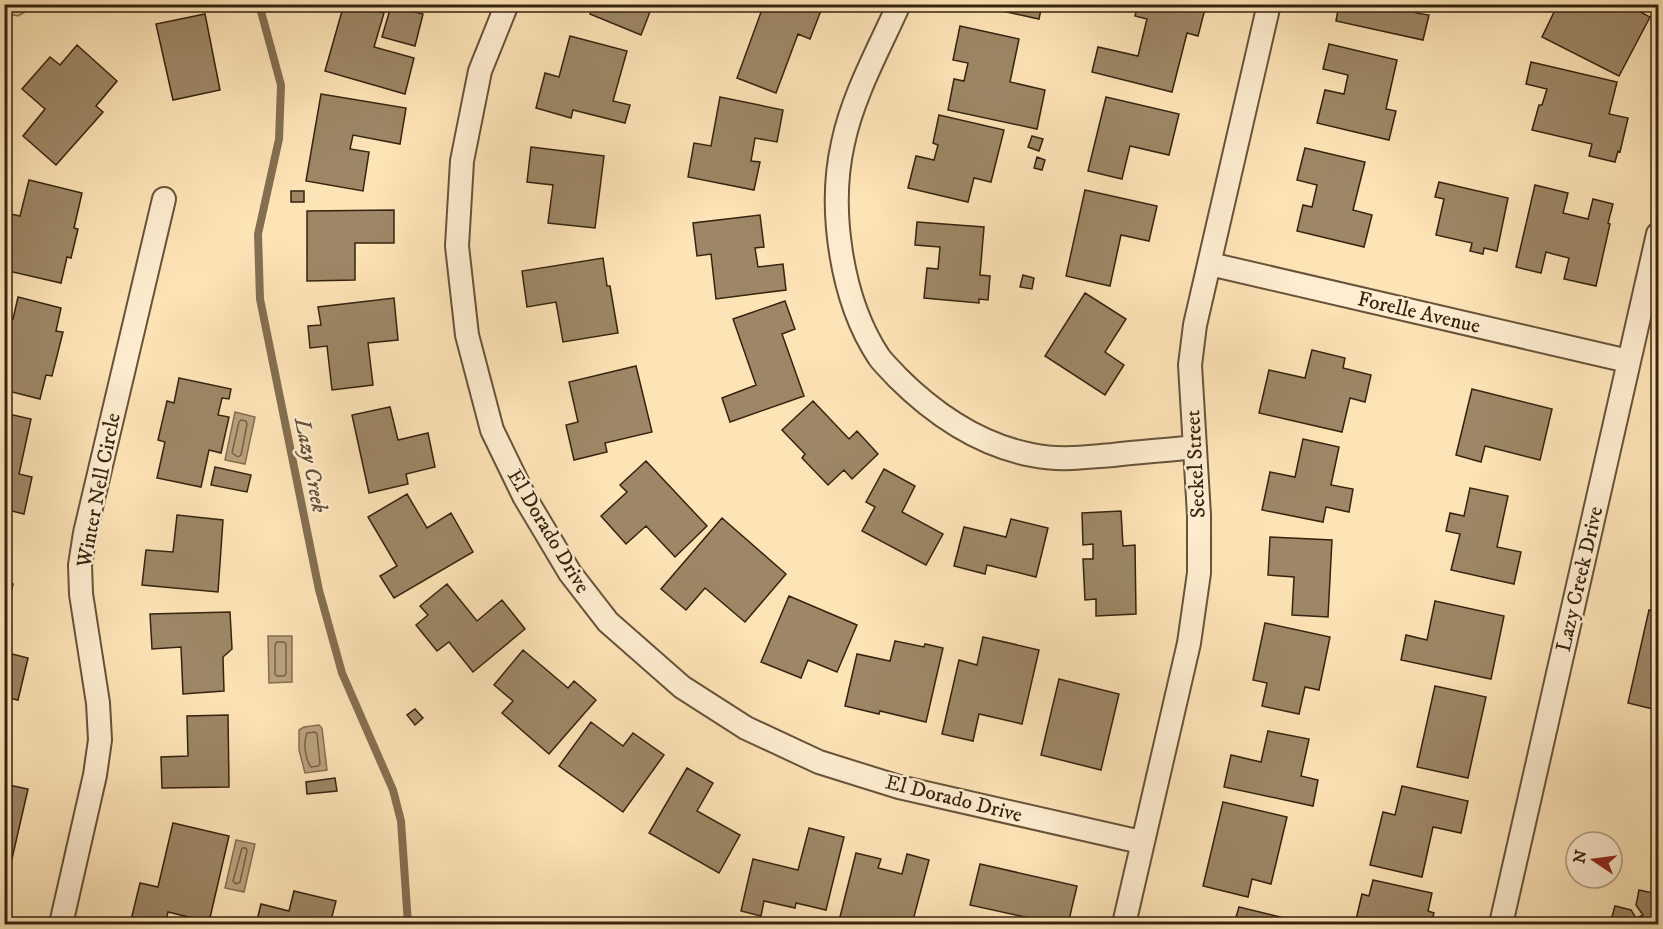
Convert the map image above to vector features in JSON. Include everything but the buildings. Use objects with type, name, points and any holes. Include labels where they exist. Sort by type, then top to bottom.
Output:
[{"type":"street","name":"El Dorado Drive","points":[[507,4],[480,71],[462,161],[457,246],[467,335],[492,430],[524,496],[570,573],[608,622],[682,687],[746,728],[819,762],[899,787],[1142,842]]},
{"type":"street","points":[[899,4],[852,109],[843,143],[837,181],[839,230],[846,279],[859,320],[879,358],[916,396],[953,424],[995,444],[1032,455],[1066,459],[1195,447]]},
{"type":"street","name":"Seckel Street","points":[[1124,924],[1190,643],[1199,573],[1199,515],[1190,365],[1195,325],[1269,4]]},
{"type":"street","name":"Winter Nell Circle","points":[[61,924],[95,775],[100,740],[98,704],[81,594],[80,565],[85,533],[164,199]]},
{"type":"street","name":"Lazy Creek Drive","points":[[1501,924],[1628,361],[1659,234]]},
{"type":"street","name":"Forelle Avenue","points":[[1210,264],[1628,361]]},
{"type":"shaded area","points":[[5,4],[37,5],[18,16],[5,13]]},
{"type":"water","points":[[235,412],[255,417],[245,464],[225,460]]},
{"type":"water","points":[[268,636],[292,636],[292,682],[269,683]]},
{"type":"water","points":[[319,725],[322,728],[327,770],[305,773],[299,750],[299,730]]},
{"type":"water","points":[[236,840],[255,844],[244,892],[225,888]]},
{"type":"waterway","name":"Lazy Creek","points":[[259,4],[281,85],[279,139],[258,234],[260,299],[319,590],[342,673],[393,790],[401,821],[408,924]]}]
